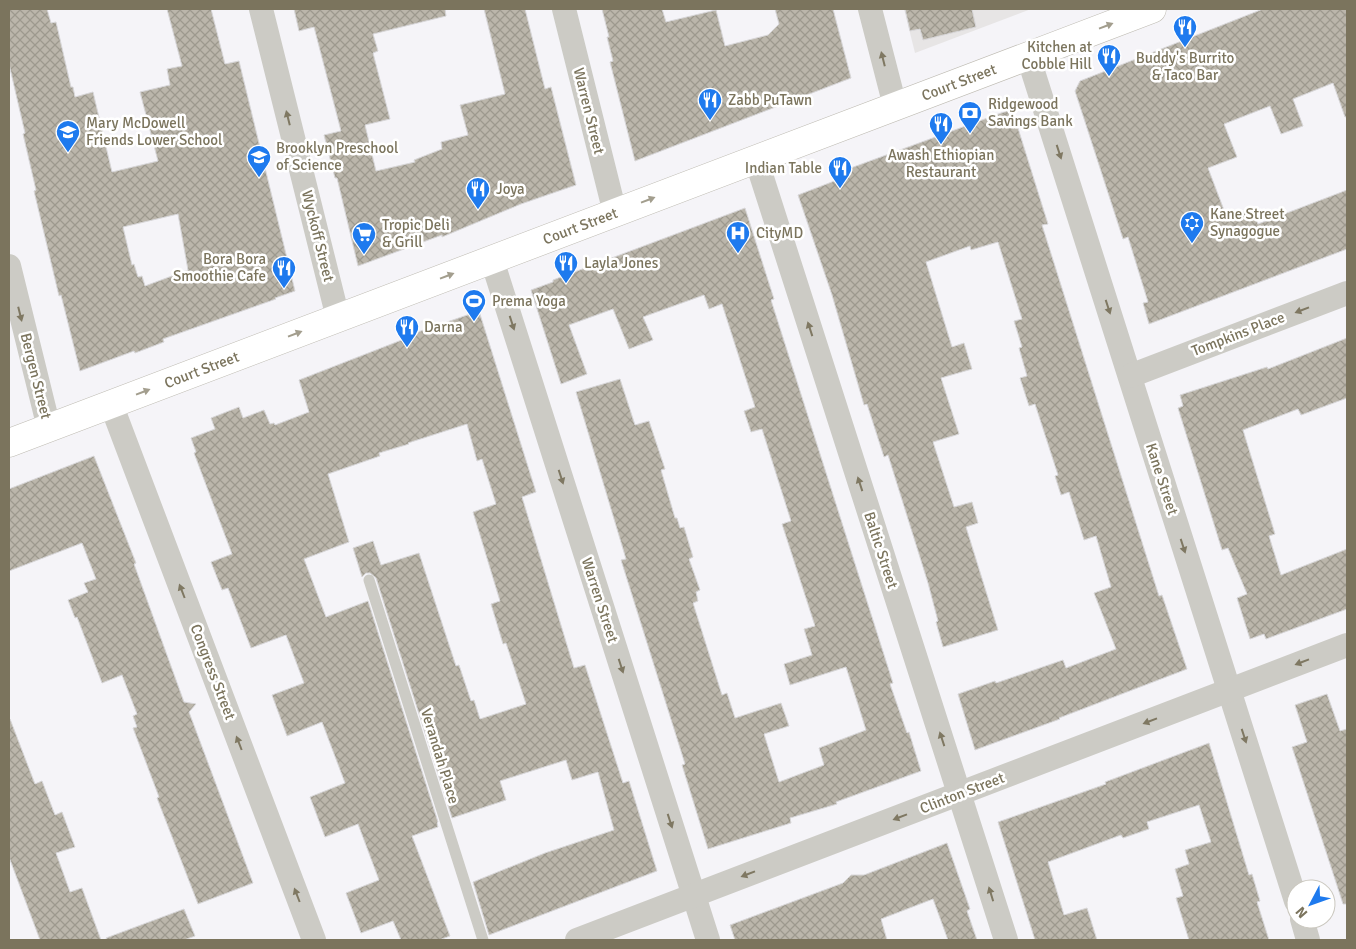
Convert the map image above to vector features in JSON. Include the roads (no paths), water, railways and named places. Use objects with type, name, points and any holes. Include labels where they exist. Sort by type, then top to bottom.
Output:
[{"type":"street","name":"Wyckoff Street","points":[[261,9],[338,318]]},
{"type":"street","name":"Warren Street","points":[[564,9],[615,213]]},
{"type":"street","points":[[870,9],[894,106]]},
{"type":"street","name":"Court Street","points":[[9,443],[1152,9]]},
{"type":"street","name":"Kane Street","points":[[1028,56],[1289,879]]},
{"type":"street","name":"Baltic Street","points":[[756,159],[1006,940]]},
{"type":"street","name":"Warren Street","points":[[492,260],[708,940]]},
{"type":"street","name":"Bergen Street","points":[[9,266],[49,428]]},
{"type":"street","name":"Tompkins Place","points":[[1130,376],[1347,292]]},
{"type":"street","name":"Congress Street","points":[[111,404],[314,940]]},
{"type":"street","name":"Clinton Street","points":[[577,940],[1347,645]]},
{"type":"lane","name":"Verandah Place","points":[[369,580],[483,940]]},
{"type":"place","name":"Buddy's Burrito & Taco Bar","points":[[1185,48]]},
{"type":"place","name":"Kitchen at Cobble Hill","points":[[1109,77]]},
{"type":"place","name":"Zabb PuTawn","points":[[710,121]]},
{"type":"place","name":"Ridgewood Savings Bank","points":[[970,134]]},
{"type":"place","name":"Awash Ethiopian Restaurant","points":[[941,145]]},
{"type":"place","name":"Mary McDowell Friends Lower School","points":[[68,153]]},
{"type":"place","name":"Brooklyn Preschool of Science","points":[[259,178]]},
{"type":"place","name":"Indian Table","points":[[840,189]]},
{"type":"place","name":"Joya","points":[[478,210]]},
{"type":"place","name":"Kane Street Synagogue","points":[[1192,244]]},
{"type":"place","name":"CityMD","points":[[738,254]]},
{"type":"place","name":"Tropic Deli & Grill","points":[[364,255]]},
{"type":"place","name":"Layla Jones","points":[[566,284]]},
{"type":"place","name":"Bora Bora Smoothie Cafe","points":[[284,289]]},
{"type":"place","name":"Prema Yoga","points":[[474,322]]},
{"type":"place","name":"Darna","points":[[407,348]]}]
